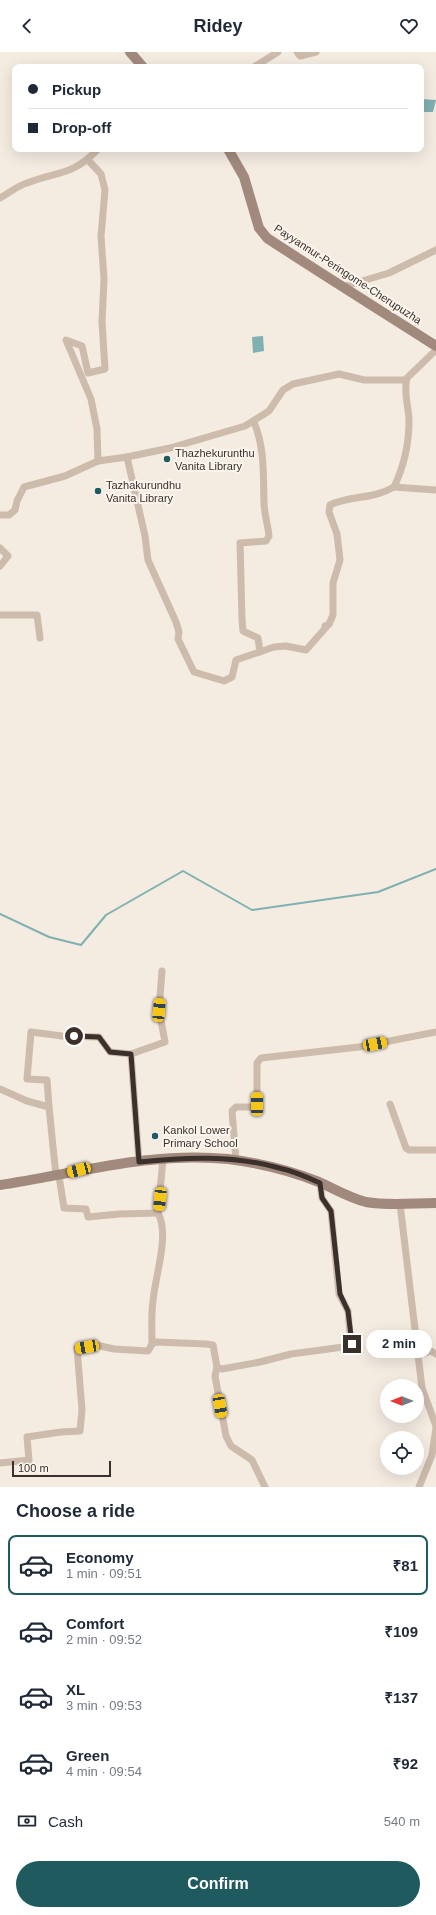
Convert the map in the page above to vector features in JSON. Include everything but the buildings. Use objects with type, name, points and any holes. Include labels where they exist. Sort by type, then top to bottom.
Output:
[{"type":"main road","points":[[130,52],[140,64]]},
{"type":"main road","name":"Payyannur-Peringome-Cherupuzha","points":[[230,152],[244,177],[259,228],[267,238],[436,346]]},
{"type":"main road","points":[[0,1185],[57,1176],[79,1170],[139,1162],[163,1159],[211,1158],[236,1160],[279,1168],[366,1202],[400,1204],[436,1203]]},
{"type":"street","points":[[259,64],[278,52]]},
{"type":"street","points":[[297,52],[300,56],[316,52]]},
{"type":"street","points":[[0,198],[24,183],[38,178],[60,174],[88,160],[95,152]]},
{"type":"street","points":[[88,160],[101,174],[105,190],[101,236],[104,279],[102,322],[105,369],[88,372],[82,346],[66,340],[91,399],[97,429],[98,461]]},
{"type":"street","points":[[342,287],[389,273],[436,250]]},
{"type":"street","points":[[0,515],[9,515],[16,510],[17,501],[24,487],[65,476],[98,461],[127,457],[170,448],[254,422],[269,411],[283,390],[292,384],[319,377],[339,374],[364,380],[406,380],[436,350]]},
{"type":"street","points":[[394,487],[406,455],[409,421],[406,380]]},
{"type":"street","points":[[254,422],[261,438],[264,470],[264,503],[269,536],[266,541],[240,543],[243,631],[258,638],[260,652]]},
{"type":"street","points":[[127,457],[145,536],[148,560],[176,622],[178,639],[194,672],[224,682],[232,677],[236,660],[260,652],[286,646],[306,650],[329,624],[333,614],[333,583],[340,560],[337,534],[330,512],[330,504],[337,501],[366,498],[394,487],[436,490]]},
{"type":"street","points":[[0,548],[8,556],[0,566]]},
{"type":"street","points":[[0,616],[37,615],[40,638]]},
{"type":"street","points":[[319,629],[329,624]]},
{"type":"street","points":[[158,1213],[119,1214],[88,1217],[86,1209],[64,1208],[57,1176],[47,1080],[27,1079],[31,1032],[62,1036],[99,1037],[110,1052],[131,1054],[165,1042],[159,1010],[162,970]]},
{"type":"street","points":[[236,1160],[232,1111],[236,1107],[256,1107],[257,1063],[261,1058],[359,1047],[436,1032]]},
{"type":"street","points":[[131,1054],[139,1162]]},
{"type":"street","points":[[0,1090],[27,1101],[49,1107]]},
{"type":"street","points":[[390,1104],[406,1148],[409,1150],[436,1150]]},
{"type":"street","points":[[0,1463],[28,1460],[27,1437],[80,1431],[82,1410],[77,1348],[96,1345],[114,1349],[148,1351],[152,1344],[152,1301],[162,1232],[162,1220],[158,1213],[163,1159]]},
{"type":"street","points":[[217,1367],[230,1368],[291,1354],[351,1346],[348,1311],[340,1294],[331,1211],[322,1198],[320,1183]]},
{"type":"street","points":[[400,1204],[422,1388],[436,1427],[432,1455],[419,1487]]},
{"type":"street","points":[[152,1344],[156,1342],[213,1345],[217,1367],[215,1376],[226,1436],[231,1446],[252,1460],[266,1487]]},
{"type":"street","points":[[419,1355],[432,1351],[436,1354]]},
{"type":"water","points":[[424,99],[436,100],[433,112],[424,112]]},
{"type":"water","points":[[263,336],[264,351],[253,353],[252,337]]},
{"type":"waterway","points":[[0,914],[49,937],[81,945],[106,915],[183,871],[252,910],[378,892],[436,869]]},
{"type":"place","name":"Thazhekurunthu Vanita Library","points":[[167,459]]},
{"type":"place","name":"Tazhakurundhu Vanita Library","points":[[98,491]]},
{"type":"place","name":"Kankol Lower Primary School","points":[[155,1136]]},
{"type":"route","points":[[74,1036],[99,1037],[110,1052],[131,1054],[139,1162],[191,1158],[227,1159],[279,1168],[320,1183],[322,1198],[331,1211],[340,1294],[348,1311],[352,1344]]}]
